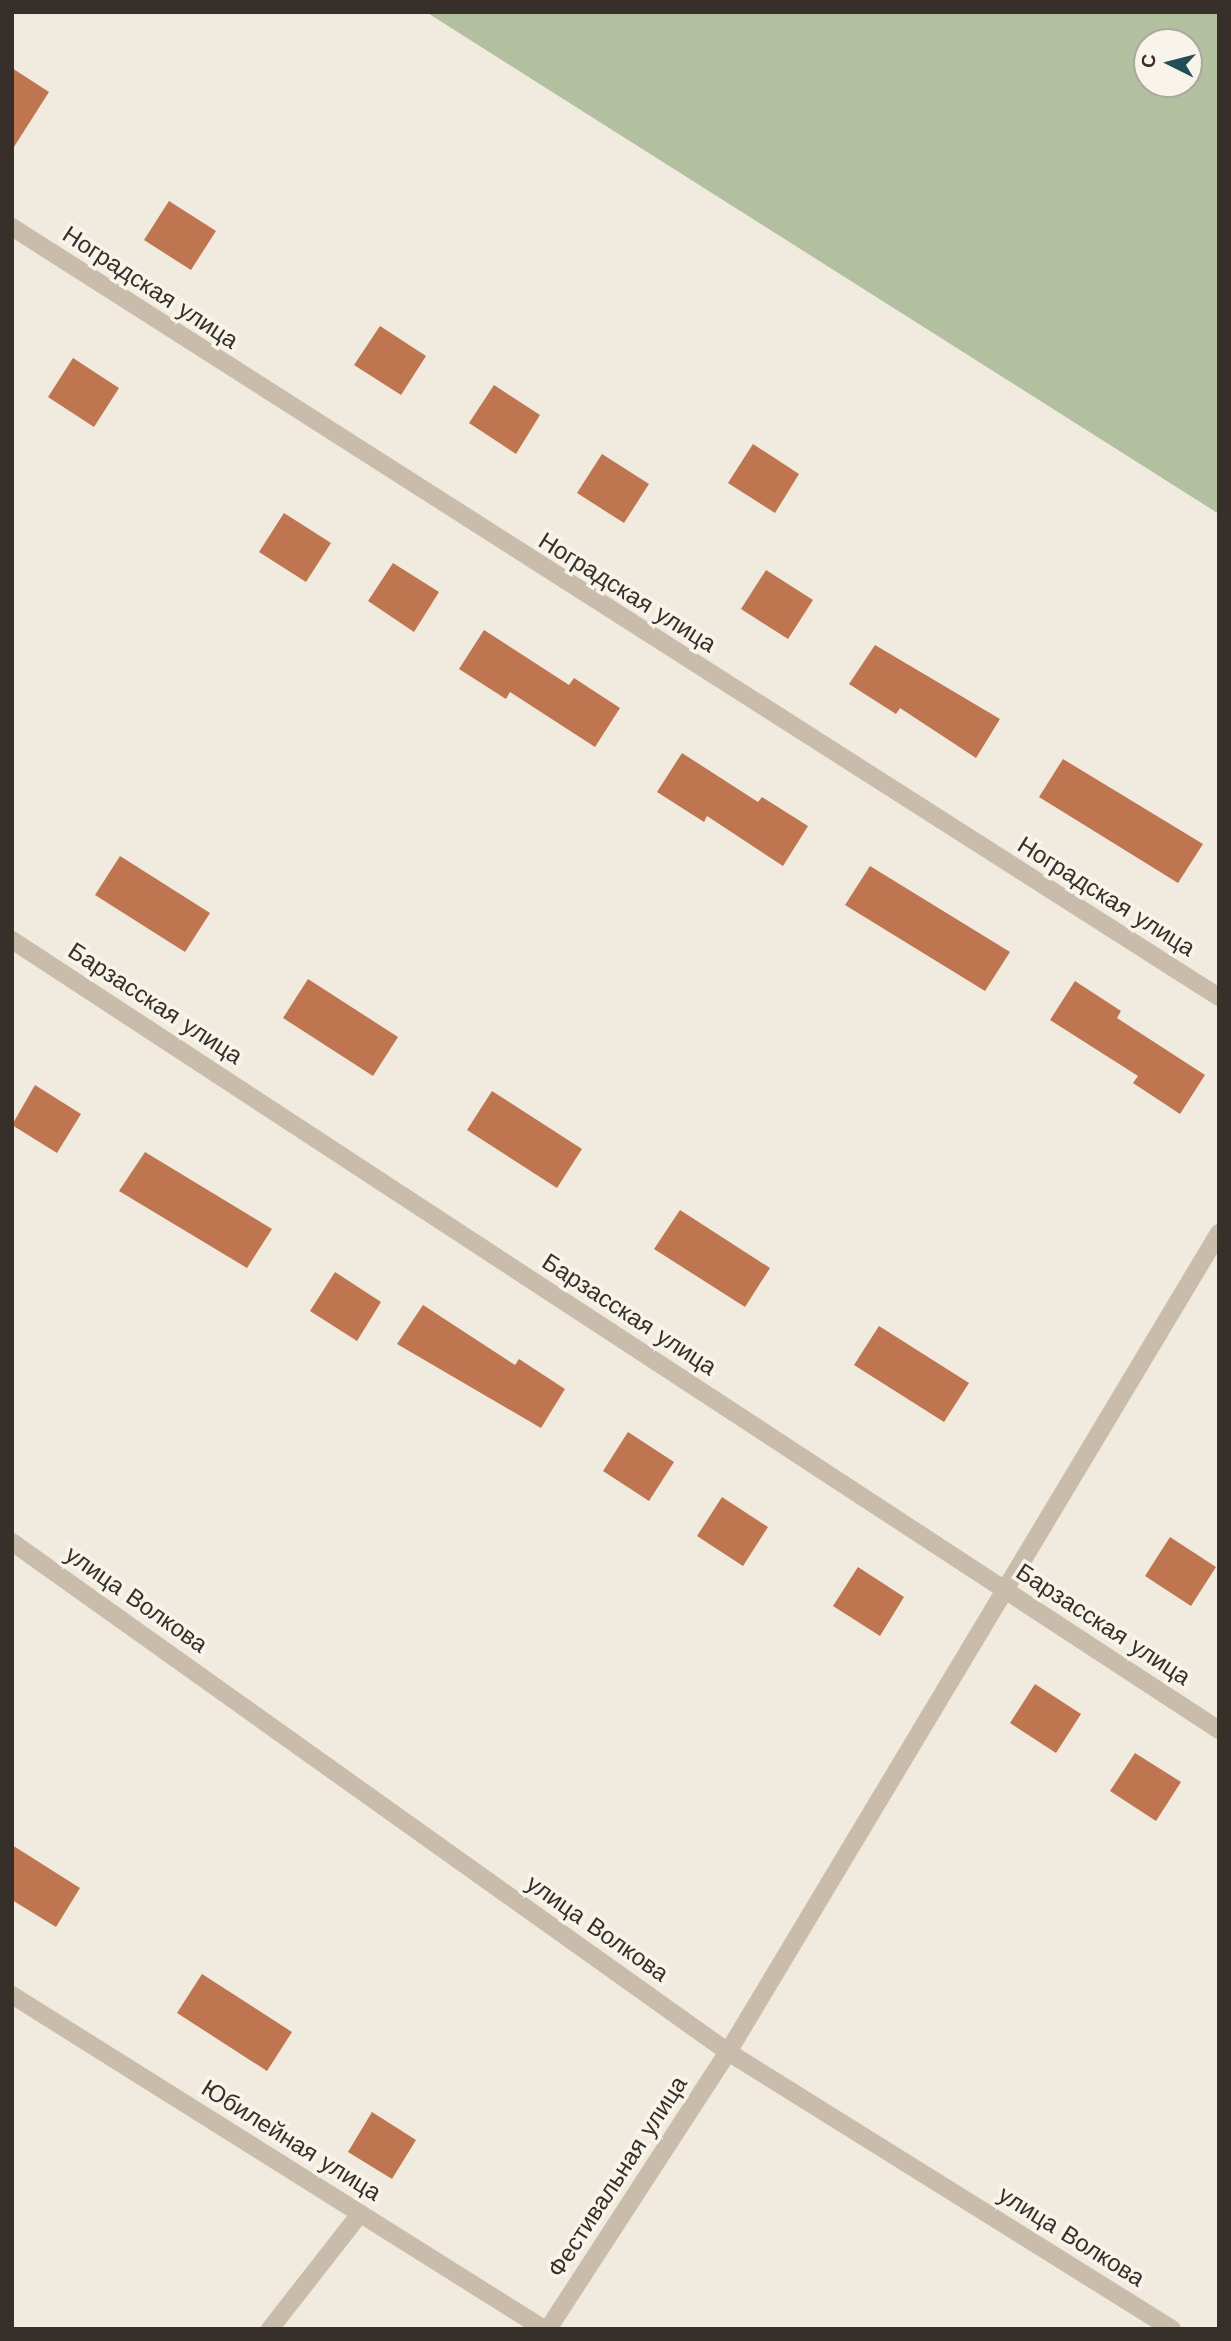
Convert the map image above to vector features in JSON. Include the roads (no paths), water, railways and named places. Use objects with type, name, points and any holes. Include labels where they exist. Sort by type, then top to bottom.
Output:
[{"type":"street","name":"Ноградская улица","points":[[12,227],[1219,998]]},
{"type":"street","name":"Барзасская улица","points":[[12,940],[1219,1730]]},
{"type":"street","name":"Фестивальная улица","points":[[546,2329],[728,2052],[1219,1233]]},
{"type":"street","name":"улица Волкова","points":[[12,1542],[728,2052],[1172,2329]]},
{"type":"street","name":"Юбилейная улица","points":[[12,1995],[546,2329]]},
{"type":"street","points":[[270,2329],[360,2214]]}]
